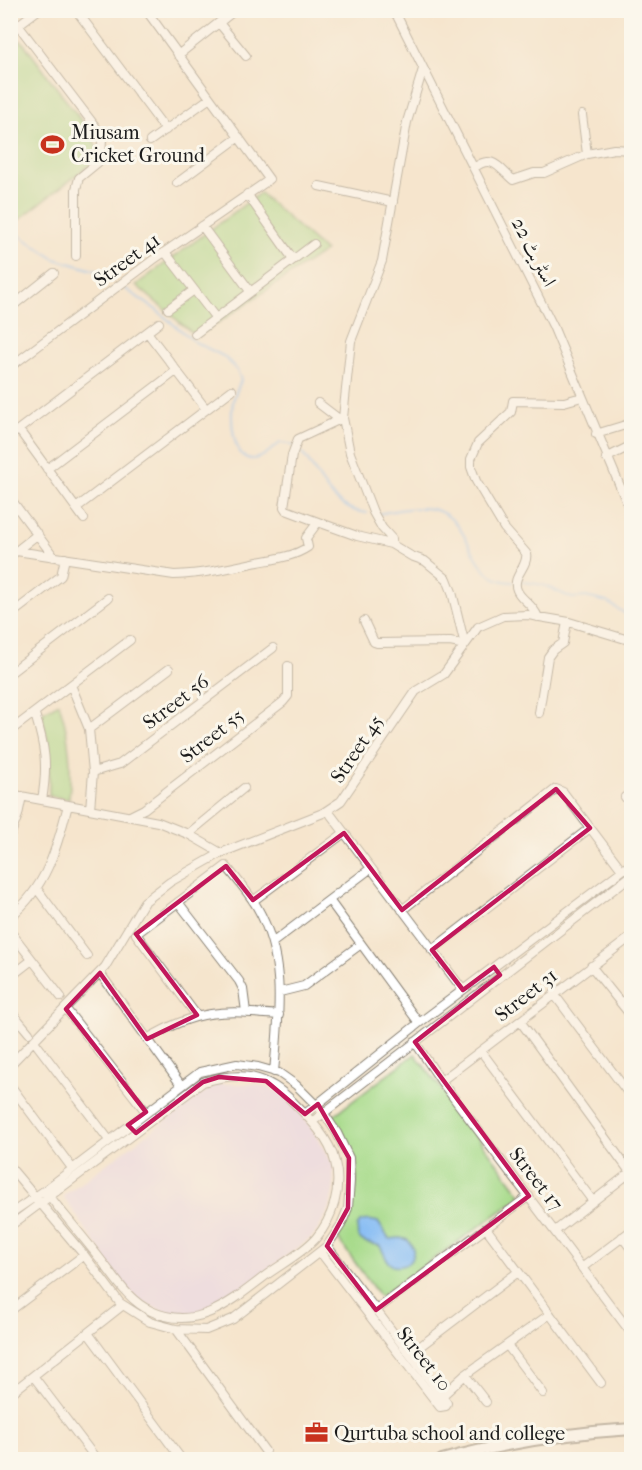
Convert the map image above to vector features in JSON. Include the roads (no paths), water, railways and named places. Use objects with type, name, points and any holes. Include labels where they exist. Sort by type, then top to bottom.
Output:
[{"type":"highway","points":[[442,1460],[474,1451],[537,1440],[589,1432],[632,1429]]},
{"type":"highway","points":[[597,1460],[632,1459]]},
{"type":"street","points":[[10,15],[16,10]]},
{"type":"street","points":[[10,31],[38,10]]},
{"type":"street","points":[[76,10],[166,130]]},
{"type":"street","points":[[146,10],[239,137],[177,183]]},
{"type":"street","points":[[178,55],[235,10]]},
{"type":"street","name":"اسٹریٹ 22","points":[[394,10],[553,326],[606,458],[632,515]]},
{"type":"street","points":[[219,22],[246,56]]},
{"type":"street","points":[[18,25],[98,130],[102,139],[101,160],[79,178],[76,189],[76,256]]},
{"type":"street","points":[[391,544],[392,538],[382,528],[373,512],[350,453],[341,418],[351,341],[382,261],[407,122],[423,69]]},
{"type":"street","points":[[150,141],[210,98]]},
{"type":"street","points":[[582,115],[587,154]]},
{"type":"street","name":"Street 41","points":[[10,367],[267,180],[239,137]]},
{"type":"street","points":[[474,168],[480,163],[493,163],[513,180],[518,180],[534,173],[544,173],[587,154],[603,153],[614,149],[632,150]]},
{"type":"street","points":[[319,186],[393,202]]},
{"type":"street","points":[[247,194],[293,259]]},
{"type":"street","points":[[202,226],[250,291]]},
{"type":"street","points":[[195,334],[314,244]]},
{"type":"street","points":[[165,252],[215,317]]},
{"type":"street","points":[[10,308],[54,273]]},
{"type":"street","points":[[168,309],[194,290]]},
{"type":"street","points":[[10,436],[159,323]]},
{"type":"street","points":[[147,332],[206,409]]},
{"type":"street","points":[[47,469],[177,371]]},
{"type":"street","points":[[76,508],[232,390]]},
{"type":"street","points":[[538,617],[534,607],[522,597],[516,583],[526,564],[526,553],[504,528],[484,496],[471,467],[471,459],[478,443],[511,412],[513,401],[564,402],[582,397]]},
{"type":"street","points":[[318,403],[341,418]]},
{"type":"street","points":[[341,418],[298,439],[292,455],[284,507],[286,510],[357,536],[391,544],[425,561],[447,579],[465,645],[450,642],[377,643],[374,642],[364,621]]},
{"type":"street","points":[[596,434],[632,423]]},
{"type":"street","points":[[19,430],[84,519]]},
{"type":"street","points":[[606,458],[632,446]]},
{"type":"street","points":[[11,498],[54,556]]},
{"type":"street","points":[[13,552],[54,556],[174,575],[202,574],[283,557],[304,550],[308,548],[306,538],[318,522]]},
{"type":"street","points":[[13,552],[38,534]]},
{"type":"street","points":[[10,615],[60,576],[65,558]]},
{"type":"street","points":[[10,673],[108,598]]},
{"type":"street","name":"Street 45","points":[[10,1065],[100,973],[144,902],[170,882],[221,853],[323,813],[341,801],[416,692],[444,674],[478,627],[503,616],[528,615],[567,622],[632,641]]},
{"type":"street","points":[[539,713],[548,657],[563,643],[567,622]]},
{"type":"street","points":[[10,731],[130,640]]},
{"type":"street","name":"Street 56","points":[[93,772],[120,764],[273,648]]},
{"type":"street","name":"Street 55","points":[[130,816],[144,809],[283,702],[288,696],[288,666]]},
{"type":"street","points":[[88,729],[169,669]]},
{"type":"street","points":[[71,685],[88,729],[93,772],[90,809]]},
{"type":"street","points":[[35,714],[44,741],[46,762],[42,800]]},
{"type":"street","points":[[188,834],[244,788]]},
{"type":"street","points":[[402,910],[556,789],[563,792],[622,870]]},
{"type":"street","points":[[10,794],[158,822],[188,834],[221,853]]},
{"type":"street","points":[[10,836],[22,796]]},
{"type":"street","points":[[625,797],[632,806]]},
{"type":"street","points":[[10,916],[23,906],[37,889],[56,850],[68,805]]},
{"type":"street","points":[[331,815],[463,990]]},
{"type":"street","points":[[432,950],[590,828]]},
{"type":"street","points":[[253,901],[344,833]]},
{"type":"street","points":[[305,1114],[419,1023],[632,862]]},
{"type":"street","points":[[197,1016],[136,934],[226,866],[253,901],[272,943],[279,974],[280,992],[274,1072]]},
{"type":"street","points":[[272,943],[370,869]]},
{"type":"street","points":[[312,1122],[632,875]]},
{"type":"street","points":[[37,889],[87,956]]},
{"type":"street","points":[[329,900],[419,1023]]},
{"type":"street","points":[[178,902],[239,981],[243,989],[246,1012]]},
{"type":"street","points":[[10,931],[61,997]]},
{"type":"street","name":"Street 31","points":[[441,1082],[632,936]]},
{"type":"street","points":[[280,992],[304,986],[361,944]]},
{"type":"street","points":[[10,977],[32,960]]},
{"type":"street","points":[[591,966],[632,1017]]},
{"type":"street","points":[[494,967],[500,975]]},
{"type":"street","points":[[100,973],[181,1085]]},
{"type":"street","points":[[554,994],[632,1098]]},
{"type":"street","points":[[621,1003],[632,995]]},
{"type":"street","points":[[66,1009],[146,1112]]},
{"type":"street","points":[[10,1010],[29,1033]]},
{"type":"street","points":[[147,1039],[175,1023],[197,1016],[226,1012],[279,1015]]},
{"type":"street","points":[[520,1021],[631,1172],[555,1231]]},
{"type":"street","points":[[34,1041],[109,1140]]},
{"type":"street","name":"Street 17","points":[[415,1042],[441,1082],[632,1334]]},
{"type":"street","points":[[481,1051],[592,1200]]},
{"type":"street","points":[[227,1066],[229,1076]]},
{"type":"street","points":[[10,1167],[34,1197],[42,1203],[123,1305],[150,1322],[176,1329],[206,1330],[233,1319],[321,1253],[327,1246],[341,1225],[348,1208],[349,1158],[337,1133],[323,1112],[296,1085],[274,1072],[258,1067],[227,1066],[200,1072],[45,1190],[34,1197],[10,1214]]},
{"type":"street","points":[[10,1226],[51,1197],[203,1082],[229,1076],[237,1075],[266,1081],[284,1092],[312,1122],[336,1162],[337,1184],[334,1205],[326,1224],[315,1240],[224,1307],[202,1316],[176,1318],[152,1311],[129,1296],[51,1197],[45,1190]]},
{"type":"street","points":[[10,1085],[72,1168]]},
{"type":"street","points":[[128,1125],[136,1133]]},
{"type":"street","points":[[336,1194],[349,1195]]},
{"type":"street","points":[[376,1310],[529,1196]]},
{"type":"street","points":[[486,1228],[601,1383]]},
{"type":"street","points":[[582,1267],[632,1230]]},
{"type":"street","points":[[622,1237],[632,1250]]},
{"type":"street","name":"Street 10","points":[[321,1253],[442,1408],[447,1403],[327,1246]]},
{"type":"street","points":[[10,1311],[84,1255]]},
{"type":"street","points":[[96,1270],[104,1264]]},
{"type":"street","points":[[272,1272],[280,1282]]},
{"type":"street","points":[[410,1354],[518,1272]]},
{"type":"street","points":[[10,1395],[123,1305]]},
{"type":"street","points":[[442,1396],[465,1375],[550,1314]]},
{"type":"street","points":[[176,1329],[265,1451]]},
{"type":"street","points":[[88,1333],[182,1460]]},
{"type":"street","points":[[507,1344],[543,1393]]},
{"type":"street","points":[[465,1375],[486,1402]]},
{"type":"street","points":[[34,1377],[97,1460]]},
{"type":"water","points":[[368,1220],[378,1222],[389,1239],[408,1240],[413,1255],[408,1263],[393,1266],[388,1262],[380,1246],[361,1240],[357,1227],[360,1222]]},
{"type":"waterway","points":[[10,229],[55,259],[100,272],[113,280]]},
{"type":"waterway","points":[[124,288],[155,309],[195,342],[225,357],[237,370],[241,380],[232,408],[232,426],[236,445],[245,457],[252,459],[259,457],[280,443],[292,445],[310,463],[326,489],[337,500],[350,509],[367,513]]},
{"type":"waterway","points":[[377,514],[418,508],[432,509],[446,515],[465,536],[487,572],[498,580],[513,582]]},
{"type":"waterway","points":[[519,581],[543,585],[572,598],[586,597],[607,602],[632,618]]},
{"type":"place","name":"Miusam Cricket Ground","points":[[53,144]]},
{"type":"place","name":"Qurtuba school and college","points":[[316,1433]]}]
